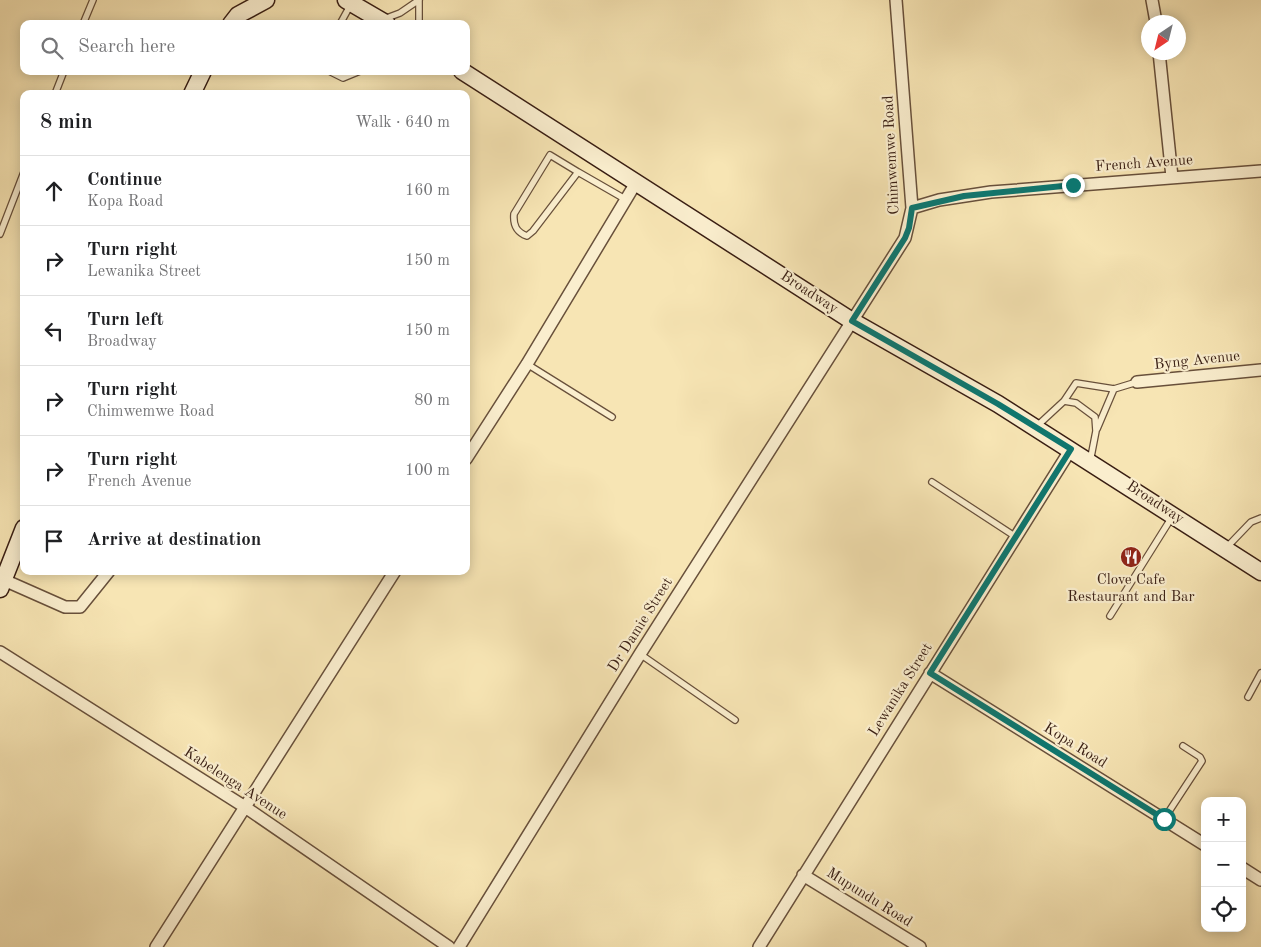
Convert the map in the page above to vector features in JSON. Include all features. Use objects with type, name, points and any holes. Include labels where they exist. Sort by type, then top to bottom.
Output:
[{"type":"main road","points":[[236,13],[266,0]]},
{"type":"main road","points":[[349,1],[381,20]]},
{"type":"main road","points":[[194,90],[200,75]]},
{"type":"main road","name":"Broadway","points":[[468,75],[852,321],[1071,449],[1261,572]]},
{"type":"main road","points":[[2,585],[20,538]]},
{"type":"street","name":"Chimwemwe Road","points":[[852,321],[905,238],[909,228],[912,208],[896,0]]},
{"type":"street","points":[[1152,0],[1155,15]]},
{"type":"street","points":[[1161,60],[1172,177]]},
{"type":"street","name":"French Avenue","points":[[912,208],[939,200],[991,192],[1261,171]]},
{"type":"street","points":[[470,453],[527,364],[636,181]]},
{"type":"street","name":"Dr Damie Street","points":[[459,947],[640,654],[852,321]]},
{"type":"street","name":"Byng Avenue","points":[[1137,382],[1261,370]]},
{"type":"street","name":"Lewanika Street","points":[[759,947],[1071,449]]},
{"type":"street","points":[[2,585],[65,607],[80,607],[106,575]]},
{"type":"street","points":[[156,947],[392,575]]},
{"type":"street","name":"Kabelenga Avenue","points":[[0,652],[245,807],[449,947]]},
{"type":"street","name":"Kopa Road","points":[[930,673],[1201,842]]},
{"type":"street","points":[[1246,871],[1261,880]]},
{"type":"street","name":"Mupundu Road","points":[[803,875],[920,947]]},
{"type":"lane","points":[[84,20],[92,0]]},
{"type":"lane","points":[[388,20],[419,0]]},
{"type":"lane","points":[[419,0],[419,20]]},
{"type":"lane","points":[[342,20],[349,1]]},
{"type":"lane","points":[[57,90],[62,75]]},
{"type":"lane","points":[[337,75],[343,78],[350,75]]},
{"type":"lane","points":[[578,172],[533,231],[527,236],[520,233],[513,224],[514,214],[550,155],[626,199]]},
{"type":"lane","points":[[0,234],[20,182]]},
{"type":"lane","points":[[527,364],[612,417]]},
{"type":"lane","points":[[1035,427],[1064,400],[1076,383],[1114,389],[1137,382]]},
{"type":"lane","points":[[1090,462],[1096,431],[1114,389]]},
{"type":"lane","points":[[1064,400],[1076,403],[1095,417],[1096,431]]},
{"type":"lane","points":[[932,482],[1016,537]]},
{"type":"lane","points":[[1110,616],[1173,516]]},
{"type":"lane","points":[[1225,548],[1251,522],[1261,518]]},
{"type":"lane","points":[[640,654],[735,720]]},
{"type":"lane","points":[[1248,697],[1261,673]]},
{"type":"lane","points":[[1164,819],[1202,761],[1200,757],[1184,746]]},
{"type":"place","name":"Clove Cafe Restaurant and Bar","points":[[1131,557]]},
{"type":"route","points":[[1073,185],[991,192],[939,200],[912,208],[909,228],[905,238],[852,321],[998,404],[1071,449],[930,673],[1164,819]]}]
